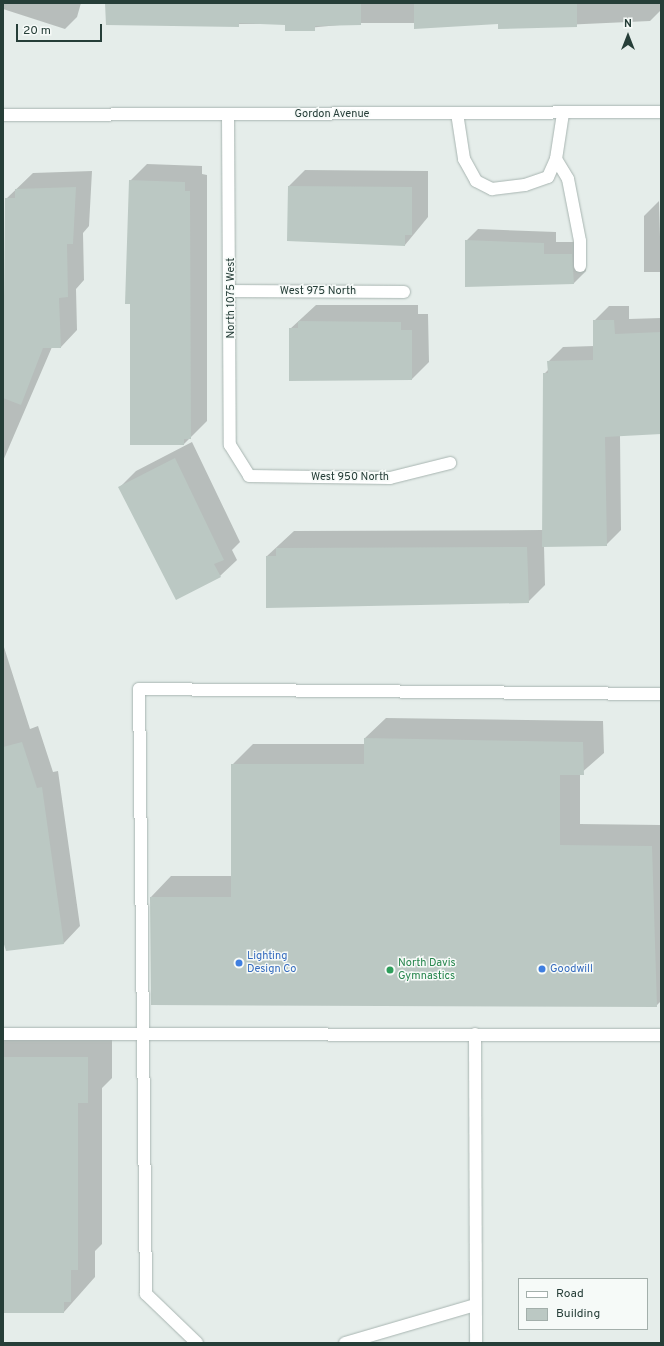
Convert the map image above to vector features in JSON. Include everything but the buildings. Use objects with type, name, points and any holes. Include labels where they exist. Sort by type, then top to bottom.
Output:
[{"type":"street","name":"Gordon Avenue","points":[[3,115],[661,112]]},
{"type":"street","points":[[457,113],[464,159],[476,181],[492,189],[525,186],[548,177],[556,159],[563,113]]},
{"type":"street","name":"North 1075 West","points":[[228,114],[232,291],[230,445],[249,476]]},
{"type":"street","points":[[556,159],[568,179],[580,241],[580,266]]},
{"type":"street","name":"West 975 North","points":[[232,291],[404,292]]},
{"type":"street","name":"West 950 North","points":[[249,476],[390,478],[450,463]]},
{"type":"street","points":[[197,1343],[146,1294],[141,1032],[139,688],[661,694]]},
{"type":"street","points":[[3,1034],[141,1032],[661,1034]]},
{"type":"street","points":[[475,1034],[476,1343]]},
{"type":"street","points":[[345,1343],[475,1305]]},
{"type":"place","name":"Lighting Design Co","points":[[239,963]]},
{"type":"place","name":"Goodwill","points":[[542,969]]},
{"type":"place","name":"North Davis Gymnastics","points":[[390,970]]}]
